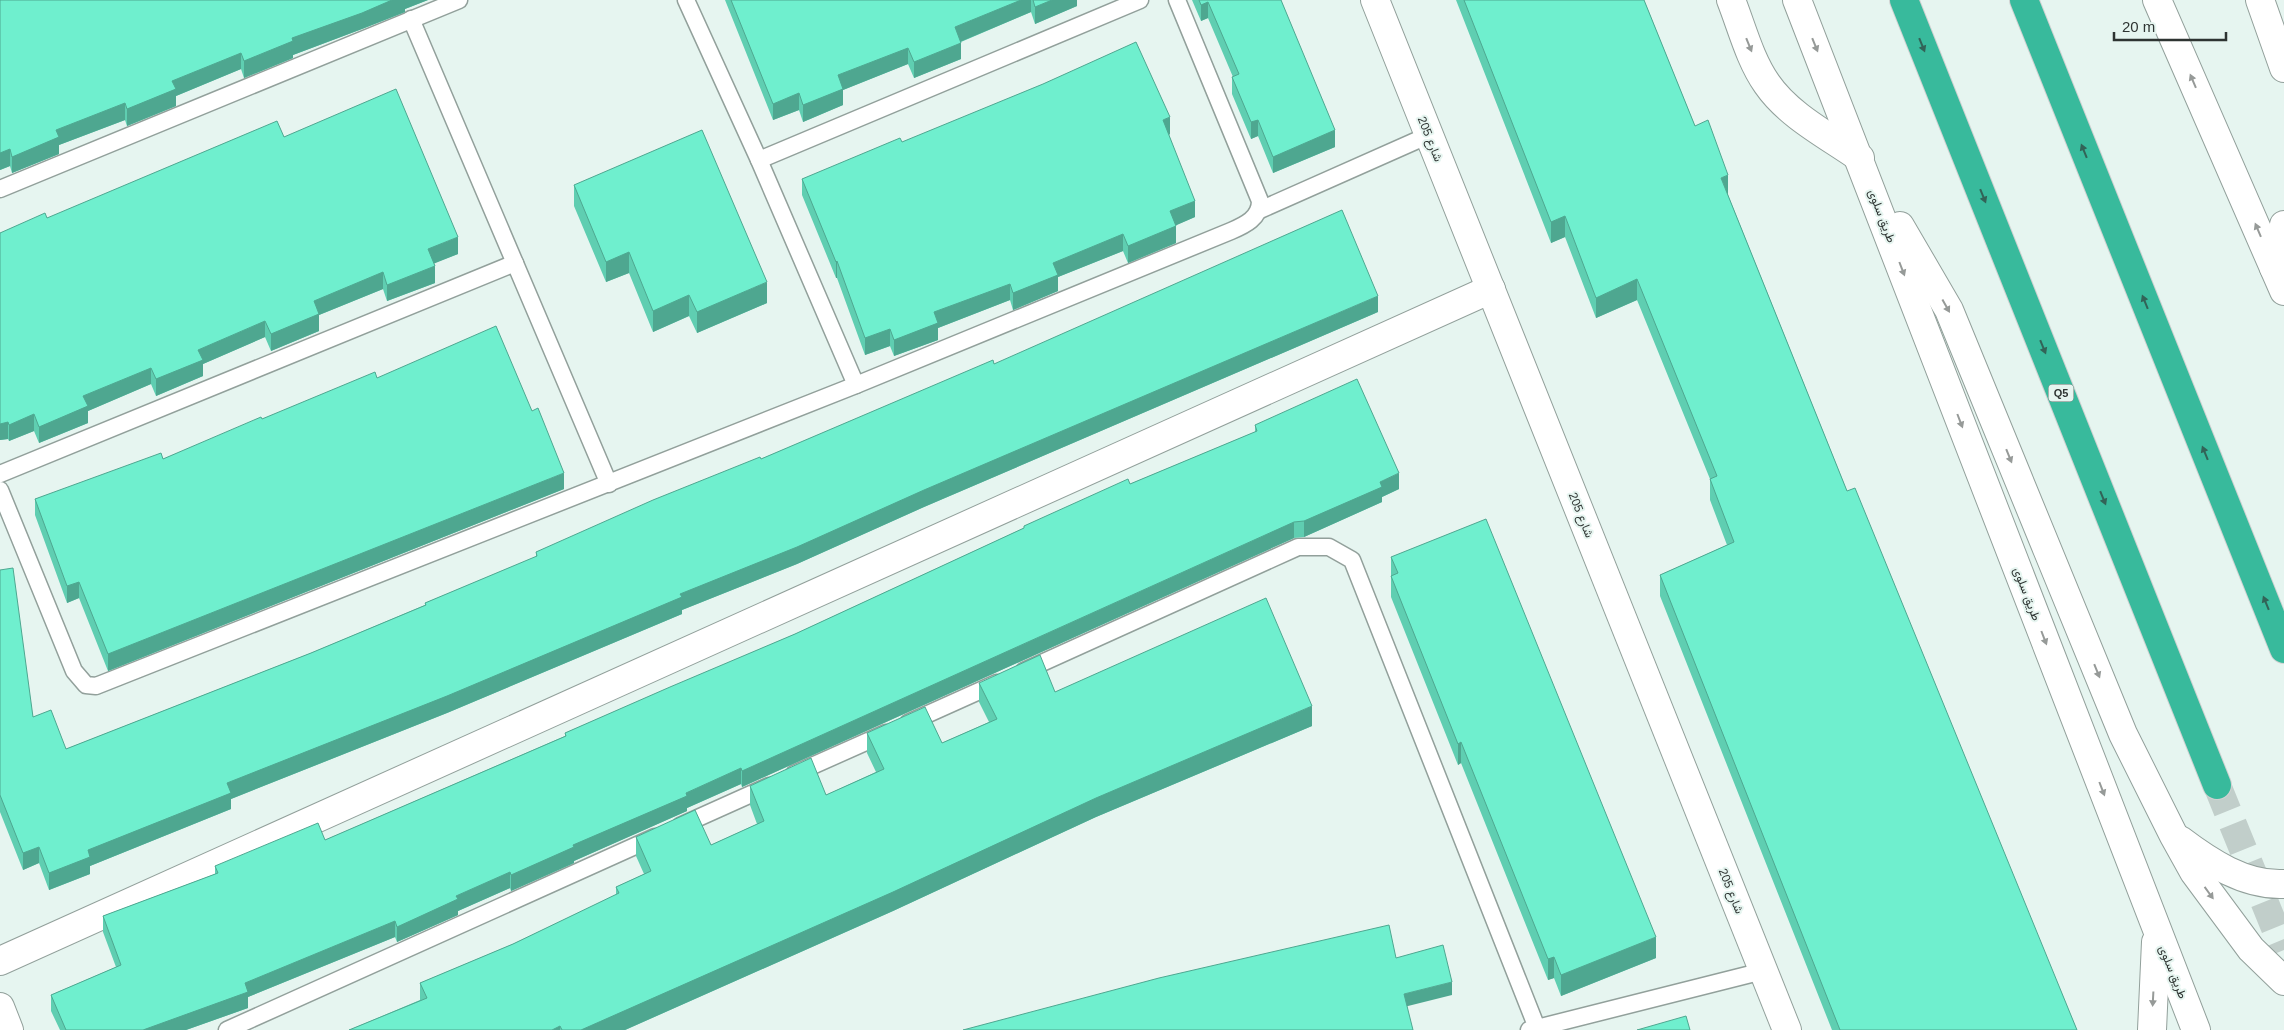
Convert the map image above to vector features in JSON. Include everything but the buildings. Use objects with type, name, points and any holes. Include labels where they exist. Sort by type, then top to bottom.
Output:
[{"type":"highway","name":"Q5","points":[[1904,0],[2217,785]]},
{"type":"highway","points":[[2024,0],[2284,648]]},
{"type":"street","name":"شارع 205","points":[[1375,0],[1787,1030]]},
{"type":"street","points":[[1731,0],[1758,70],[1768,85],[1794,112],[1860,158],[1949,310],[2123,734],[2194,872],[2251,949],[2284,981]]},
{"type":"street","name":"طريق سلوى","points":[[1797,0],[1860,158],[2157,933],[2196,1030]]},
{"type":"street","points":[[2157,0],[2279,280]]},
{"type":"street","points":[[2260,0],[2284,68]]},
{"type":"street","points":[[2279,280],[2284,224]]},
{"type":"street","points":[[0,961],[1491,289]]},
{"type":"street","points":[[2174,836],[2207,860],[2240,876],[2284,884]]},
{"type":"street","points":[[2152,1030],[2157,933]]},
{"type":"street","points":[[0,1007],[10,1030]]},
{"type":"lane","points":[[0,189],[459,0]]},
{"type":"lane","points":[[686,0],[759,160],[856,385]]},
{"type":"lane","points":[[759,160],[1140,0]]},
{"type":"lane","points":[[1177,0],[1257,191],[1260,210]]},
{"type":"lane","points":[[412,20],[609,484]]},
{"type":"lane","points":[[0,490],[74,672],[86,685],[96,686],[856,385],[1231,231],[1252,219],[1260,210],[1429,135]]},
{"type":"lane","points":[[0,474],[515,263]]},
{"type":"lane","points":[[227,1030],[1298,547],[1329,547],[1352,560],[1533,1029],[1763,971]]},
{"type":"tunnel","points":[[2217,785],[2284,950]]}]
